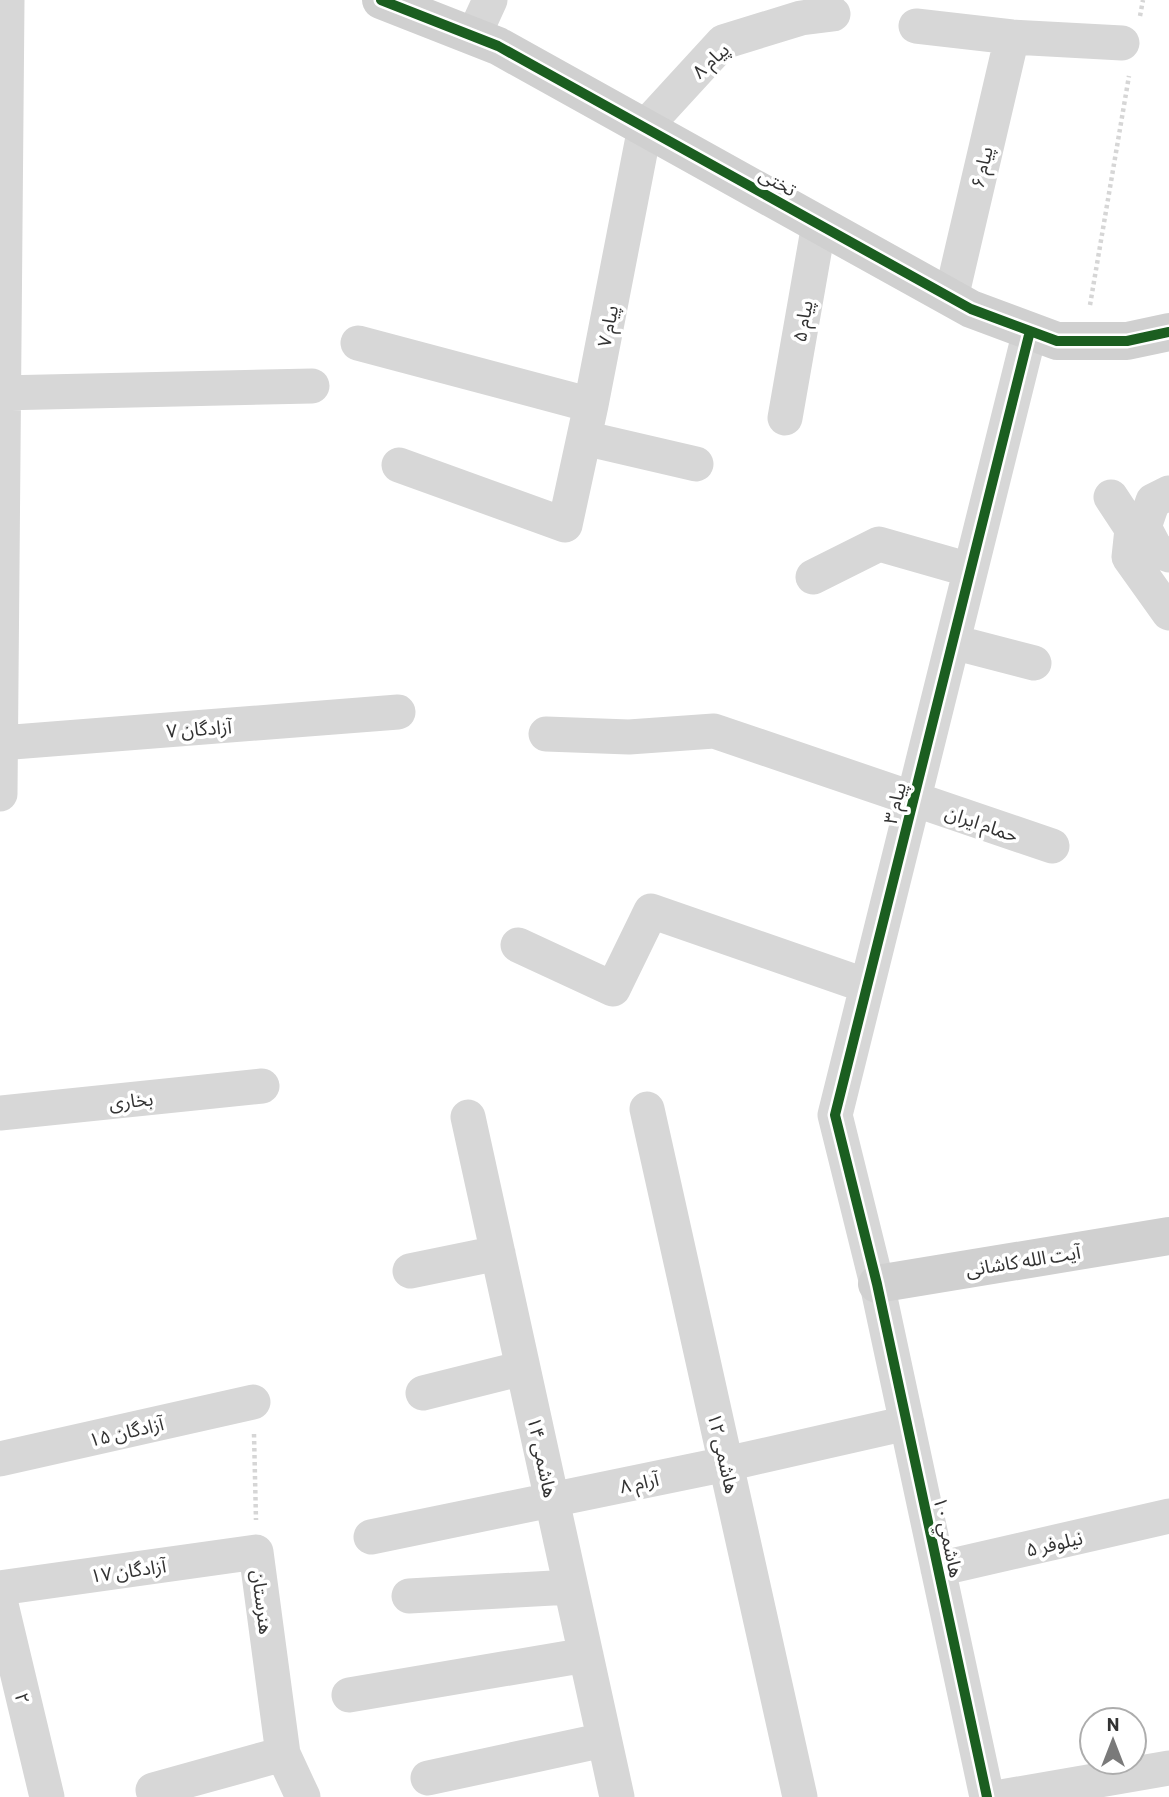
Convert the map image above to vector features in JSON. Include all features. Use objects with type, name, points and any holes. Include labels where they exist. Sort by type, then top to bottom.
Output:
[{"type":"street","points":[[0,794],[6,0]]},
{"type":"street","name":"تختی","points":[[381,0],[498,46],[971,309],[1057,341],[1127,341],[1169,332]]},
{"type":"street","points":[[474,35],[490,0]]},
{"type":"street","name":"پیام ۸","points":[[645,127],[723,42],[801,18],[833,15]]},
{"type":"street","points":[[916,26],[1012,37],[1130,45]]},
{"type":"street","name":"پیام ۶","points":[[951,298],[1012,37]]},
{"type":"street","name":"پیام ۷","points":[[399,465],[565,525],[588,422],[645,127]]},
{"type":"street","name":"پیام ۵","points":[[785,418],[818,224]]},
{"type":"street","name":"پيام ۳","points":[[877,1284],[835,1115],[1030,331]]},
{"type":"street","points":[[358,342],[588,422],[696,464]]},
{"type":"street","points":[[2,393],[312,386]]},
{"type":"street","points":[[1169,493],[1153,501],[1138,528],[1129,557],[1169,613]]},
{"type":"street","points":[[1111,497],[1156,551],[1169,555]]},
{"type":"street","points":[[813,577],[879,544],[970,570]]},
{"type":"street","points":[[953,642],[1034,663]]},
{"type":"street","name":"آزادگان ۷","points":[[0,743],[398,712]]},
{"type":"street","name":"حمام ایران","points":[[545,734],[629,737],[714,731],[1052,846]]},
{"type":"street","points":[[518,945],[613,989],[651,911],[867,986]]},
{"type":"street","name":"بخاری","points":[[0,1114],[262,1087]]},
{"type":"street","name":"هاشمی ۱۲","points":[[647,1109],[800,1797]]},
{"type":"street","name":"هاشمی ۱۴","points":[[468,1116],[617,1797]]},
{"type":"street","name":"آیت الله کاشانی","points":[[877,1284],[1169,1236]]},
{"type":"street","points":[[410,1270],[498,1253]]},
{"type":"street","name":"هاشمي ۱۰","points":[[877,1284],[987,1797]]},
{"type":"street","points":[[422,1393],[523,1368]]},
{"type":"street","name":"آزادگان ۱۵","points":[[0,1459],[253,1402]]},
{"type":"street","name":"آرام ۸","points":[[371,1537],[726,1464],[907,1423]]},
{"type":"street","name":"نیلوفر ۵","points":[[939,1569],[1169,1516]]},
{"type":"street","name":"آزادگان ۱۷","points":[[0,1588],[256,1552]]},
{"type":"street","name":"هنرستان","points":[[256,1552],[283,1754],[303,1797]]},
{"type":"street","points":[[409,1596],[571,1587]]},
{"type":"street","name":"۲","points":[[0,1600],[47,1797]]},
{"type":"street","points":[[349,1695],[586,1655]]},
{"type":"street","points":[[428,1778],[604,1740]]},
{"type":"street","points":[[153,1790],[283,1754]]},
{"type":"street","points":[[1001,1797],[1169,1768]]},
{"type":"path","points":[[1084,341],[1130,45],[1143,0]]},
{"type":"cycle path","points":[[381,0],[498,46],[971,309],[1057,341],[1127,341],[1169,332]]},
{"type":"cycle path","points":[[987,1797],[877,1284],[835,1115],[1030,331]]}]
